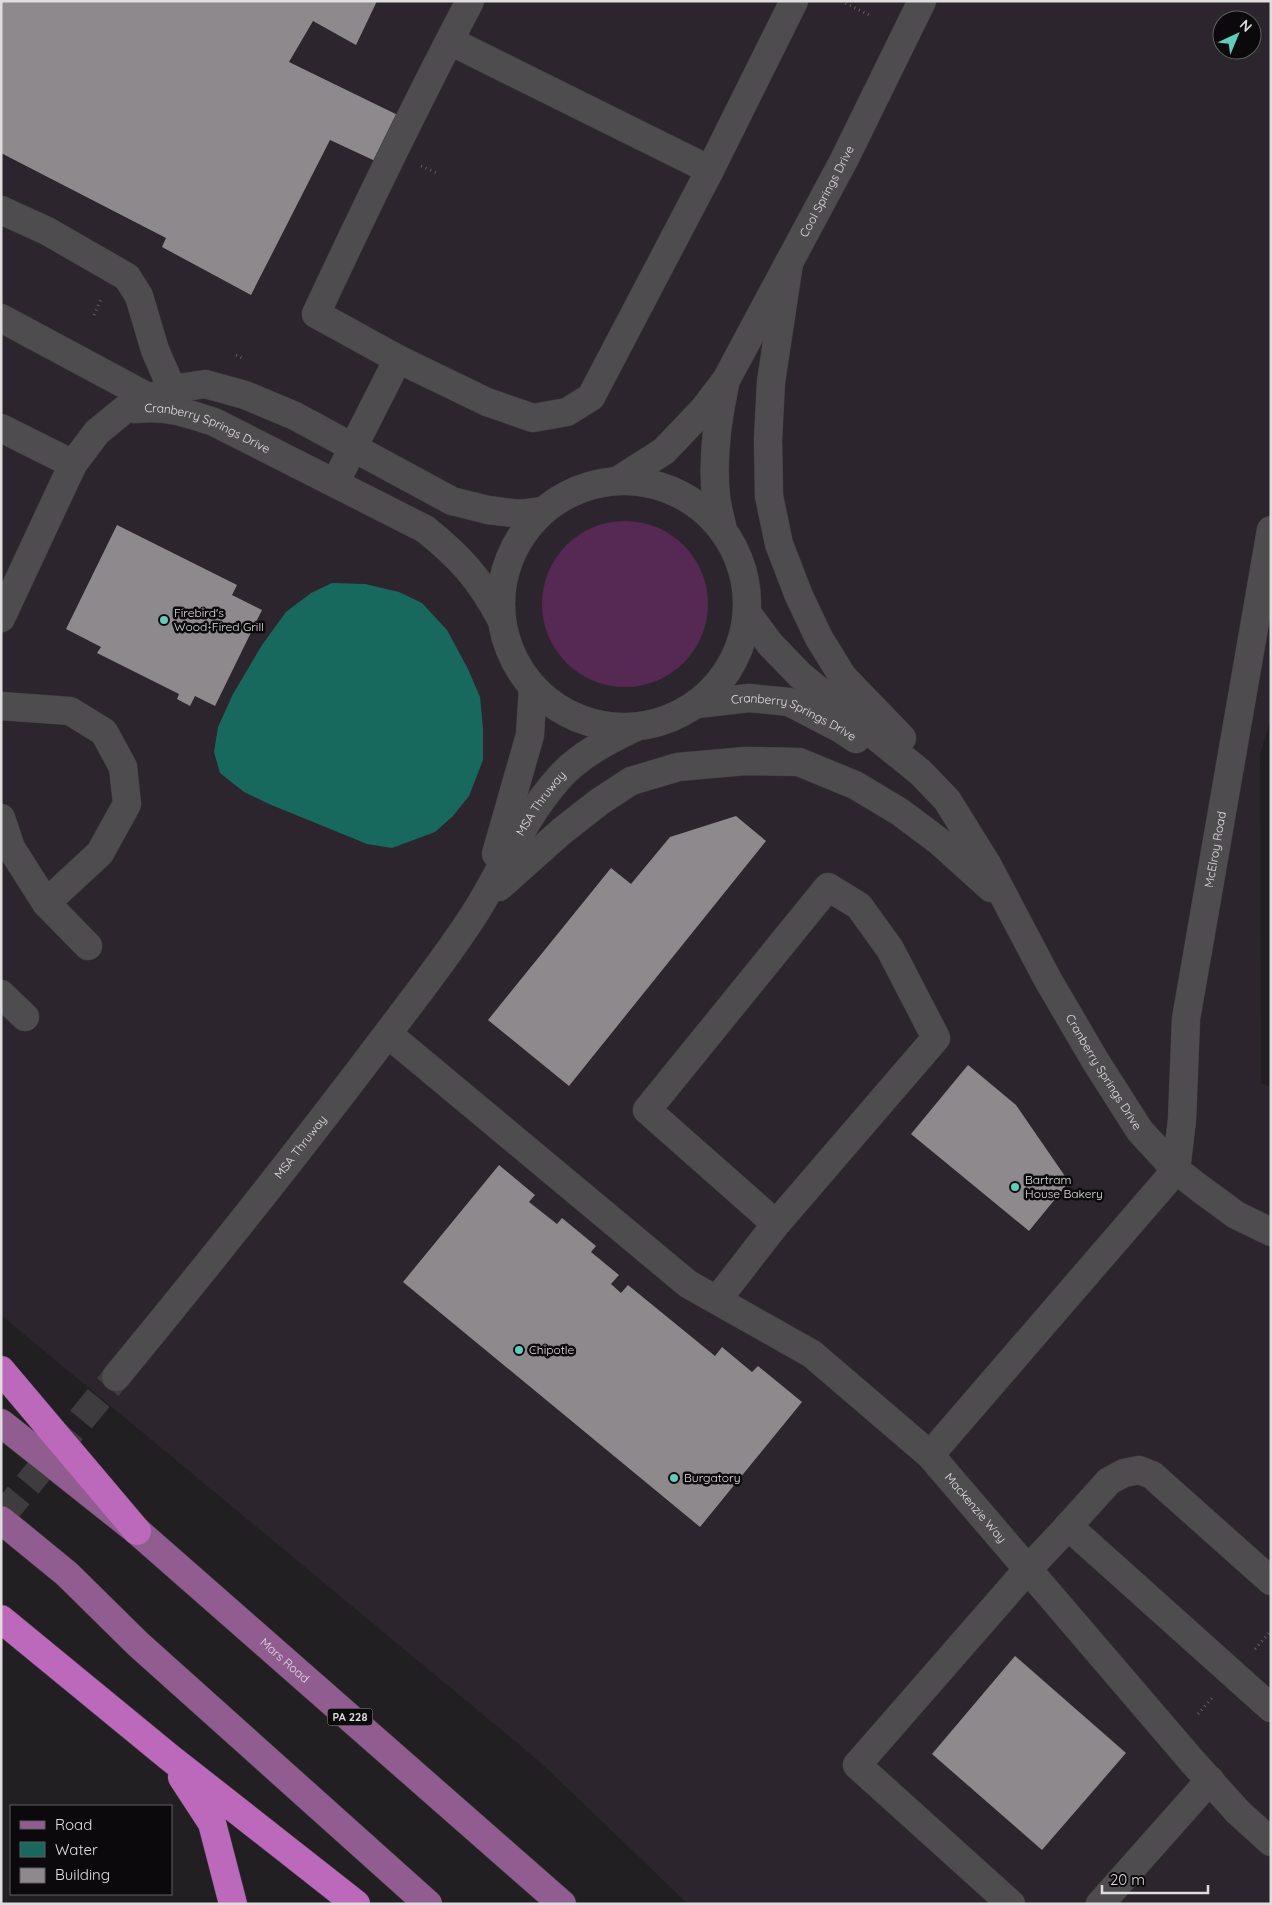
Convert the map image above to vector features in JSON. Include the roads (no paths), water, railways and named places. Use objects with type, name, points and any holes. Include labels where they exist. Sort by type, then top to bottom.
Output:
[{"type":"highway","points":[[1,1370],[137,1531]]},
{"type":"highway","points":[[1,1619],[169,1757],[356,1904]]},
{"type":"highway","points":[[169,1757],[212,1823],[232,1904]]},
{"type":"main road","name":"Mars Road","points":[[1,1423],[137,1531],[562,1904]]},
{"type":"main road","points":[[1,1520],[67,1574],[138,1644],[428,1904]]},
{"type":"street","points":[[470,1],[378,180],[316,314],[398,359],[487,402],[533,418],[567,412],[591,396],[710,170],[794,1]]},
{"type":"street","name":"Cool Springs Drive","points":[[617,481],[664,451],[704,409],[726,380],[844,160],[922,1]]},
{"type":"street","points":[[450,41],[710,170]]},
{"type":"street","points":[[1,210],[47,231],[127,277],[139,296],[155,350],[161,393]]},
{"type":"street","points":[[788,263],[770,382],[768,440],[770,496],[779,544],[818,638],[843,677],[955,791],[988,866]]},
{"type":"street","points":[[1,318],[161,393]]},
{"type":"street","points":[[335,483],[398,359]]},
{"type":"street","name":"Cool Springs Drive","points":[[723,531],[716,497],[715,465],[717,434],[726,380]]},
{"type":"street","name":"Cranberry Springs Drive","points":[[124,410],[161,393],[205,384],[245,395],[295,416],[452,502],[488,510],[520,514],[543,511]]},
{"type":"street","name":"Cranberry Springs Drive","points":[[124,410],[156,407],[189,413],[221,425],[425,529],[446,546],[478,579],[502,620]]},
{"type":"street","points":[[1,618],[74,464],[98,432],[124,410]]},
{"type":"street","points":[[1,428],[74,464]]},
{"type":"street","points":[[617,481],[657,486],[694,502],[723,531],[734,548],[742,567],[746,587],[746,628],[740,648],[720,683],[697,704],[670,719],[636,727],[610,727],[590,723],[571,716],[553,705],[533,687],[513,659],[506,640],[502,620],[503,580],[509,560],[523,534],[543,511],[560,499],[577,490],[617,481]]},
{"type":"street","name":"McElroy Road","points":[[1176,1170],[1182,1120],[1186,1019],[1262,630],[1271,530]]},
{"type":"street","name":"Cranberry Springs Drive","points":[[747,613],[770,644],[801,676],[920,772],[947,800],[988,866],[1048,980],[1096,1062],[1140,1131],[1176,1170],[1236,1215],[1271,1232]]},
{"type":"street","name":"MSA Thruway","points":[[477,910],[522,770],[530,735],[533,687]]},
{"type":"street","name":"Cranberry Springs Drive","points":[[697,704],[749,698],[789,702],[841,729],[883,756],[908,777],[988,866]]},
{"type":"street","points":[[1,706],[70,711],[104,732],[123,767],[127,804],[100,853],[46,903]]},
{"type":"street","name":"MSA Thruway","points":[[116,1377],[230,1238],[388,1034],[477,910],[517,839],[559,777],[599,746],[636,727]]},
{"type":"street","points":[[477,910],[512,874],[562,831],[599,802],[631,781],[678,767],[745,761],[799,762],[855,785],[900,812],[940,842],[1008,904]]},
{"type":"street","points":[[1,818],[11,848],[46,903],[88,946]]},
{"type":"street","points":[[717,1300],[776,1224],[936,1038],[890,949],[859,906],[828,887],[647,1110],[776,1224]]},
{"type":"street","points":[[1,994],[25,1017]]},
{"type":"street","name":"Mackenzie Way","points":[[388,1034],[688,1284],[812,1354],[930,1455],[1238,1812],[1271,1842]]},
{"type":"street","points":[[930,1455],[1176,1170]]},
{"type":"street","points":[[1011,1904],[857,1765],[1028,1569],[1109,1481],[1124,1473],[1139,1470],[1152,1475],[1269,1578]]},
{"type":"street","points":[[1068,1526],[1271,1708]]},
{"type":"street","points":[[1100,1904],[1210,1780]]},
{"type":"water","points":[[332,583],[365,584],[399,592],[422,603],[447,630],[468,669],[480,697],[483,728],[483,760],[469,796],[453,816],[435,832],[392,848],[367,844],[244,792],[220,773],[214,752],[218,727],[233,694],[262,645],[286,612],[311,593]]},
{"type":"tunnel","points":[[1,1517],[116,1377]]},
{"type":"place","name":"Firebird's Wood-Fired Grill","points":[[164,620]]},
{"type":"place","name":"Bartram House Bakery","points":[[1015,1187]]},
{"type":"place","name":"Chipotle","points":[[519,1350]]},
{"type":"place","name":"Burgatory","points":[[674,1478]]}]
